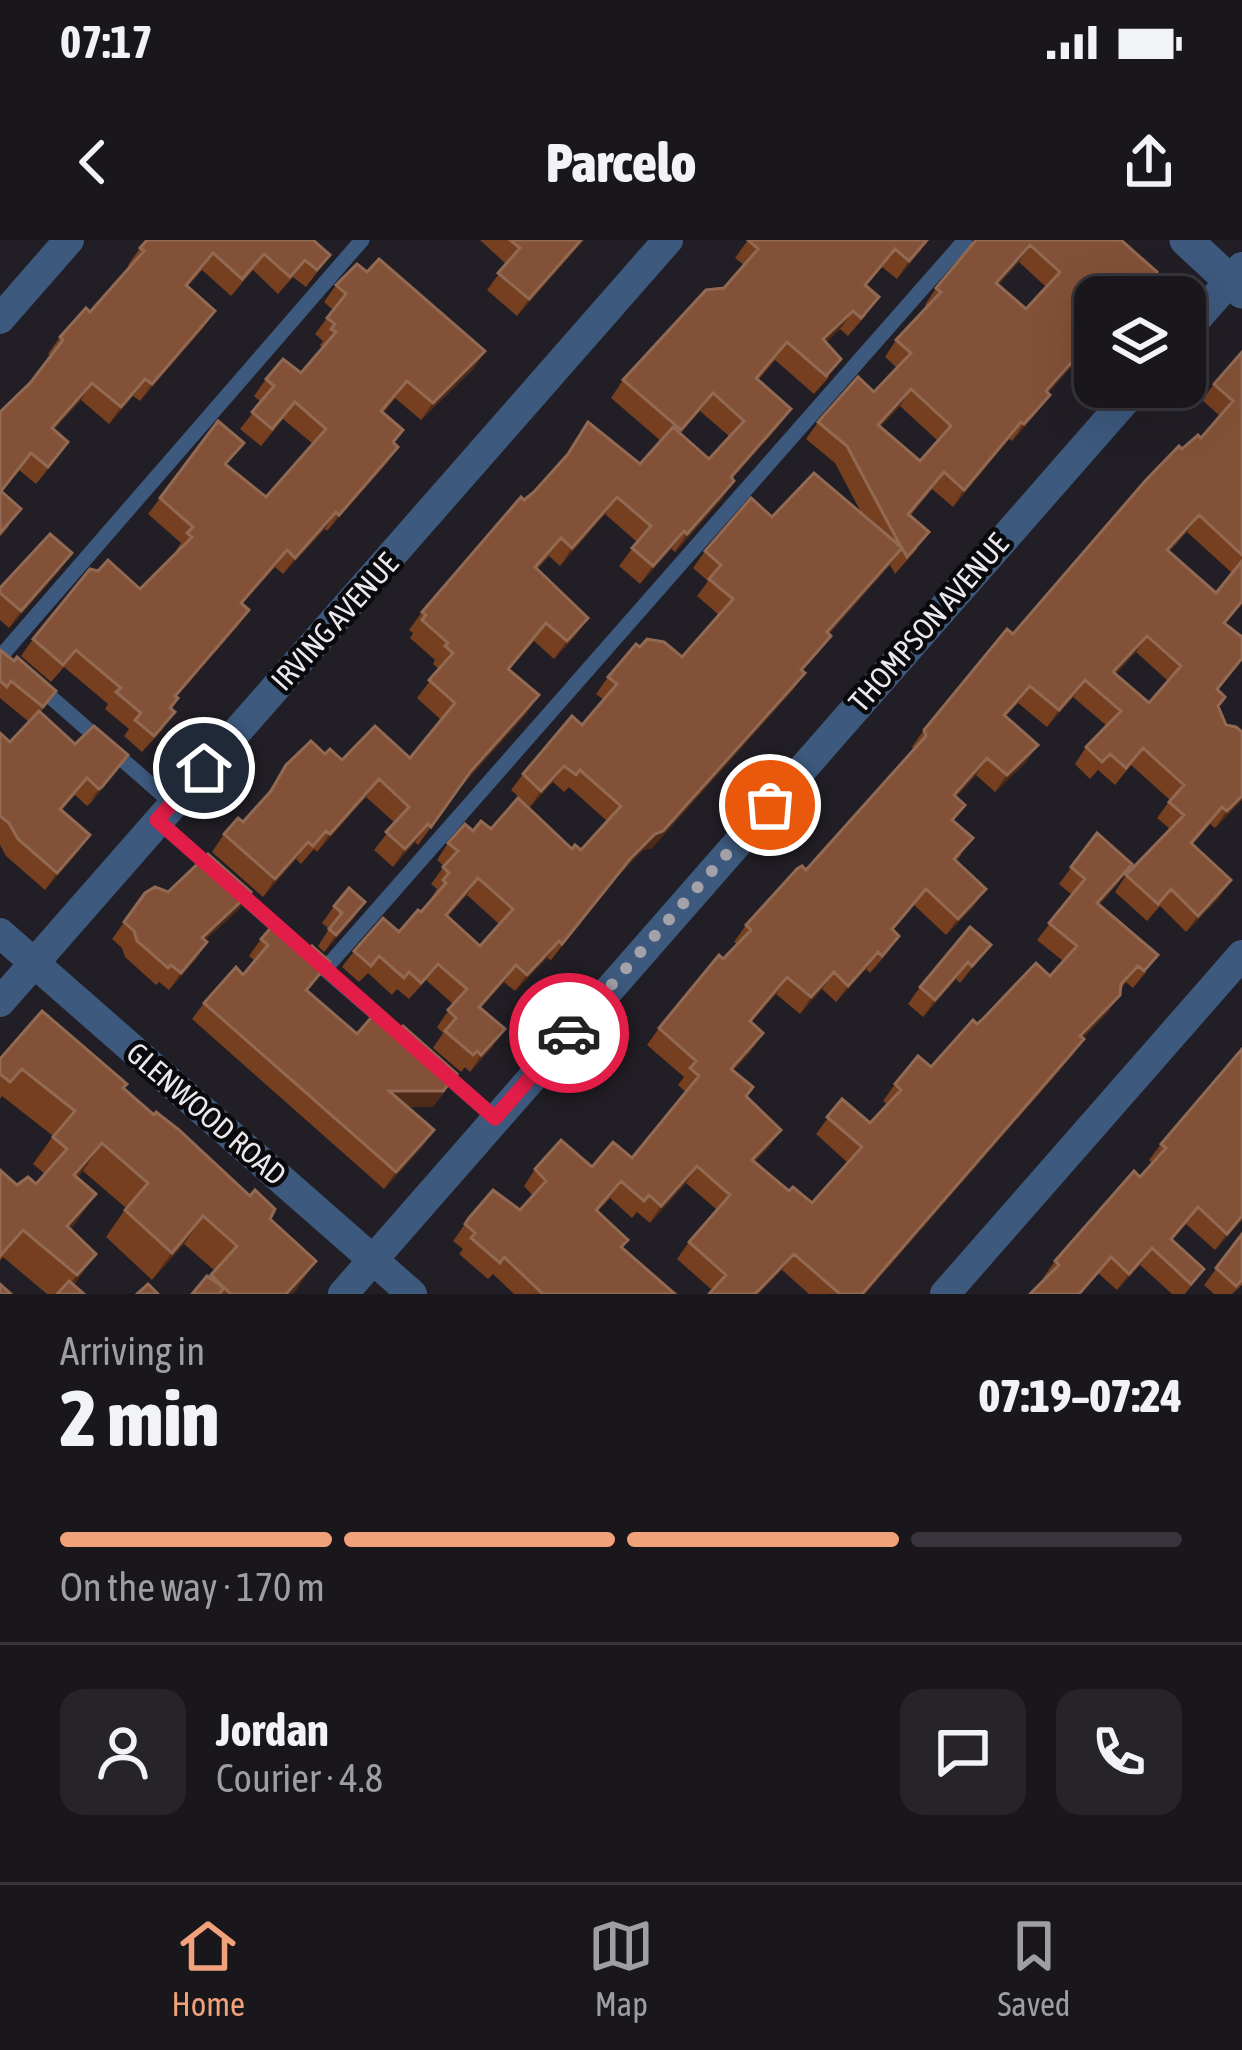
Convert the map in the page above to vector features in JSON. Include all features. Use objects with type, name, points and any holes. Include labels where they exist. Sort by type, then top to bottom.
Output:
[{"type":"street","points":[[0,320],[69,240]]},
{"type":"street","name":"IRVING AVENUE","points":[[0,1002],[668,240]]},
{"type":"street","points":[[1186,240],[1238,280],[1206,311]]},
{"type":"street","name":"THOMPSON AVENUE","points":[[344,1294],[1119,408]]},
{"type":"street","name":"GLENWOOD ROAD","points":[[0,933],[412,1294]]},
{"type":"street","points":[[945,1294],[1242,955]]},
{"type":"lane","points":[[362,240],[1,654],[325,969],[407,1041]]},
{"type":"lane","points":[[325,969],[965,240]]},
{"type":"lane","points":[[424,1055],[495,1118]]},
{"type":"building","points":[[147,240],[313,240],[330,255],[317,270],[305,260],[290,277],[264,254],[242,279],[213,253],[186,285],[215,311],[152,384],[145,379],[121,407],[92,383],[52,428],[68,442],[48,467],[31,453],[1,491],[21,509],[0,533],[0,412],[31,382],[63,340],[60,337],[86,308],[90,312],[144,251],[140,248]]},
{"type":"building","points":[[510,240],[581,240],[529,299],[498,273],[520,248]]},
{"type":"building","points":[[748,240],[927,240],[909,261],[895,249],[865,285],[879,297],[861,318],[853,311],[823,339],[841,359],[826,376],[787,342],[756,378],[791,409],[731,477],[734,481],[653,566],[632,548],[651,526],[617,497],[572,548],[561,538],[535,567],[588,618],[567,641],[546,623],[508,669],[539,695],[471,771],[431,827],[428,824],[405,849],[386,832],[409,807],[379,779],[330,834],[326,831],[313,846],[308,842],[275,879],[224,834],[238,818],[243,822],[271,791],[286,765],[311,741],[325,754],[330,749],[342,760],[375,726],[410,758],[455,703],[429,680],[453,653],[422,620],[426,615],[422,612],[521,497],[524,500],[534,492],[568,454],[588,422],[640,464],[673,427],[709,459],[744,421],[713,393],[681,430],[623,380],[706,290],[724,288],[758,249]]},
{"type":"building","points":[[976,240],[1121,240],[1157,272],[1154,276],[1074,276],[1074,360],[1046,391],[1050,395],[964,490],[944,472],[908,514],[929,532],[907,557],[902,548],[827,632],[831,636],[801,670],[805,673],[663,831],[630,859],[562,944],[559,941],[527,975],[516,965],[479,1007],[505,1029],[481,1055],[477,1051],[473,1055],[445,1031],[456,1018],[448,1010],[467,989],[438,964],[421,983],[409,972],[404,978],[379,956],[371,966],[354,951],[383,918],[399,932],[421,912],[446,883],[443,880],[449,873],[443,867],[458,851],[448,843],[465,824],[473,831],[481,821],[491,829],[518,798],[572,849],[575,845],[581,850],[621,806],[580,770],[576,775],[564,766],[541,791],[523,774],[572,716],[582,725],[617,684],[608,677],[636,644],[640,647],[647,639],[664,642],[682,657],[733,599],[709,579],[721,565],[705,551],[751,498],[772,517],[814,473],[901,547],[847,446],[818,422],[858,377],[874,392],[911,353],[896,340],[941,292],[936,288]],"holes":[[[1030,245],[1060,272],[1026,309],[996,283]],[[911,389],[951,426],[920,461],[878,425]],[[478,878],[513,909],[480,946],[446,915]]]},
{"type":"building","points":[[379,259],[485,351],[433,403],[407,381],[381,411],[403,430],[393,442],[398,447],[339,515],[336,512],[295,558],[287,550],[241,603],[249,610],[175,696],[170,708],[175,712],[154,736],[135,720],[141,713],[116,692],[121,688],[76,650],[63,665],[33,639],[90,569],[98,571],[108,560],[140,589],[192,537],[187,533],[193,527],[160,498],[218,421],[244,443],[225,464],[266,497],[326,429],[295,402],[272,429],[252,412],[274,386],[266,379],[283,359],[301,373],[336,332],[327,318],[346,294],[336,285],[357,264],[367,272]]},
{"type":"building","points":[[1242,352],[1242,555],[1199,515],[1167,550],[1216,593],[1242,561],[1242,601],[1224,623],[1242,637],[1242,658],[1217,689],[1225,697],[1218,706],[1226,725],[1242,732],[1242,796],[1227,811],[1222,807],[1191,843],[1231,880],[1198,916],[1171,889],[1158,904],[1126,875],[1184,815],[1169,802],[1184,785],[1143,748],[1126,768],[1110,754],[1102,762],[1086,747],[1121,711],[1085,680],[1059,710],[1030,686],[1004,715],[1038,745],[1007,775],[987,758],[954,795],[965,805],[952,820],[973,838],[954,859],[986,889],[958,919],[926,889],[892,929],[899,936],[848,986],[834,972],[811,997],[787,977],[750,1021],[763,1033],[731,1069],[753,1087],[746,1096],[781,1130],[752,1160],[789,1191],[793,1187],[812,1203],[862,1147],[827,1117],[842,1099],[870,1123],[901,1090],[895,1084],[918,1056],[931,1067],[973,1020],[977,1024],[982,1020],[1036,963],[1050,976],[1077,946],[1049,923],[1085,879],[1071,867],[1097,833],[1132,864],[1097,903],[1158,955],[1144,971],[1138,966],[1121,984],[1120,995],[1080,1036],[1084,1039],[862,1294],[840,1294],[794,1254],[755,1294],[709,1294],[726,1275],[689,1242],[730,1195],[697,1166],[661,1206],[649,1195],[644,1201],[621,1181],[596,1210],[628,1240],[621,1247],[675,1294],[543,1294],[504,1257],[500,1263],[471,1238],[475,1233],[465,1224],[469,1218],[493,1190],[520,1210],[546,1181],[535,1169],[561,1140],[592,1167],[613,1142],[632,1158],[699,1076],[690,1068],[696,1061],[659,1028],[719,955],[723,959],[751,930],[746,925],[797,869],[806,870],[926,736],[924,730],[1007,629],[1013,634],[1146,480],[1179,446],[1182,449],[1198,435],[1201,438],[1233,401],[1214,384]],"holes":[[[1147,636],[1181,666],[1149,703],[1113,672]]]},
{"type":"building","points":[[50,534],[72,553],[21,611],[0,588]]},
{"type":"building","points":[[0,650],[14,661],[17,657],[56,691],[43,707],[11,681],[7,687],[0,681]]},
{"type":"building","points":[[39,711],[75,744],[94,726],[128,755],[102,787],[87,778],[60,809],[90,835],[57,873],[0,816],[0,733],[10,742]]},
{"type":"building","points":[[208,854],[251,892],[202,938],[207,942],[181,973],[171,965],[168,968],[137,941],[124,922],[145,893],[155,887],[168,892]]},
{"type":"building","points":[[349,888],[365,902],[336,935],[329,929],[342,913],[334,906]]},
{"type":"building","points":[[276,922],[308,951],[312,946],[330,962],[306,990],[357,1034],[377,1011],[399,1030],[403,1026],[457,1074],[443,1091],[389,1091],[434,1130],[396,1172],[204,1003],[236,967],[243,975],[268,945],[261,939]]},
{"type":"building","points":[[970,927],[991,945],[972,966],[968,962],[935,1000],[920,987]]},
{"type":"building","points":[[42,1011],[127,1084],[123,1088],[154,1115],[156,1112],[179,1130],[250,1196],[255,1190],[275,1209],[270,1219],[316,1261],[286,1294],[231,1294],[211,1275],[237,1246],[203,1216],[172,1253],[125,1210],[148,1183],[102,1143],[74,1175],[96,1194],[67,1226],[96,1254],[77,1275],[23,1230],[0,1256],[0,1170],[17,1185],[28,1177],[36,1184],[67,1149],[53,1137],[75,1111],[22,1069],[10,1082],[0,1074],[0,1059]]},
{"type":"building","points":[[1242,1049],[1242,1216],[1227,1234],[1198,1207],[1171,1239],[1204,1269],[1191,1284],[1152,1248],[1129,1274],[1111,1257],[1079,1294],[1030,1294],[1134,1171],[1140,1177],[1166,1148],[1161,1144]]},
{"type":"building","points":[[1242,1234],[1242,1280],[1236,1286],[1216,1268]]},
{"type":"building","points":[[207,1276],[224,1288],[219,1294],[192,1294]]},
{"type":"building","points":[[69,1281],[84,1294],[57,1294]]},
{"type":"building","points":[[148,1284],[158,1294],[137,1294]]},
{"type":"way so far","points":[[569,1033],[770,805]]},
{"type":"route","points":[[204,768],[157,820],[495,1118],[569,1033]]}]
